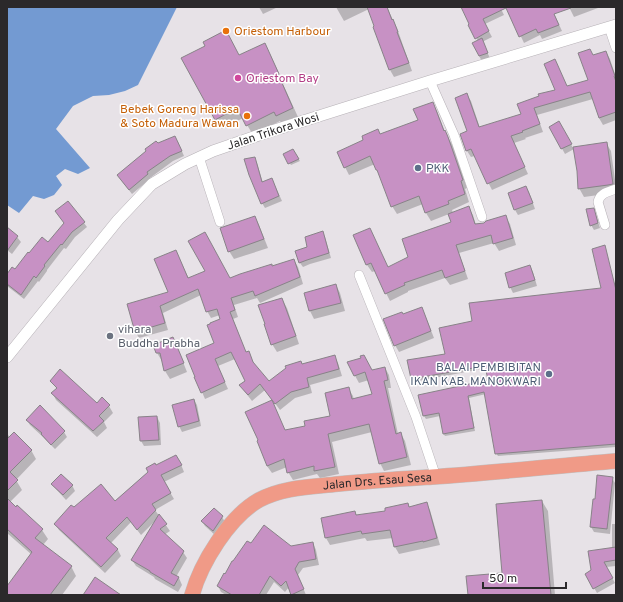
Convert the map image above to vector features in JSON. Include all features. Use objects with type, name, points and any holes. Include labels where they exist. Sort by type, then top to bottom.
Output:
[{"type":"highway","name":"Jalan Drs. Esau Sesa","points":[[192,595],[194,587],[205,564],[229,526],[248,508],[258,501],[278,492],[300,488],[616,461]]},
{"type":"street","points":[[612,26],[616,48]]},
{"type":"street","name":"Jalan Trikora Wosi","points":[[7,358],[118,220],[152,184],[185,164],[213,151],[262,134],[612,26]]},
{"type":"street","points":[[430,81],[454,135],[482,217]]},
{"type":"street","points":[[199,157],[220,222]]},
{"type":"street","points":[[605,225],[598,199],[604,193],[616,189]]},
{"type":"street","points":[[359,275],[416,416],[436,477]]},
{"type":"water","points":[[7,7],[177,7],[138,85],[125,91],[109,95],[93,96],[73,106],[56,129],[90,168],[78,174],[65,169],[56,176],[62,185],[54,195],[44,199],[33,196],[19,213],[7,205]]},
{"type":"building","points":[[367,7],[387,7],[409,63],[389,70]]},
{"type":"building","points":[[461,7],[571,8],[554,14],[559,25],[538,33],[536,29],[519,37],[506,8],[483,19],[489,31],[475,39]]},
{"type":"building","points":[[226,30],[239,55],[265,43],[293,108],[276,116],[274,112],[246,126],[237,108],[215,120],[181,58],[205,46],[203,42]]},
{"type":"building","points":[[482,38],[488,53],[479,56],[472,43]]},
{"type":"building","points":[[590,49],[593,55],[606,51],[616,82],[616,112],[599,118],[590,92],[534,108],[540,124],[511,136],[525,167],[487,184],[471,149],[466,151],[460,134],[467,131],[455,98],[467,93],[479,127],[521,114],[517,104],[539,96],[538,94],[555,90],[544,64],[555,59],[567,86],[588,80],[578,53]]},
{"type":"building","points":[[433,102],[444,131],[445,130],[448,137],[463,180],[461,181],[465,194],[448,201],[449,204],[425,213],[419,196],[391,207],[370,156],[344,168],[337,152],[363,140],[362,136],[378,129],[380,134],[418,120],[413,109]]},
{"type":"building","points":[[559,121],[572,144],[561,149],[549,127]]},
{"type":"building","points":[[175,136],[182,151],[170,156],[147,172],[148,174],[129,190],[117,175],[156,141],[158,143]]},
{"type":"building","points":[[607,142],[613,184],[578,189],[573,147]]},
{"type":"building","points":[[293,149],[299,159],[288,164],[283,154]]},
{"type":"building","points":[[255,157],[262,182],[272,178],[279,196],[261,204],[244,159]]},
{"type":"building","points":[[526,186],[533,203],[514,210],[508,193]]},
{"type":"building","points":[[68,201],[85,222],[72,232],[62,245],[61,244],[44,265],[45,266],[36,278],[34,276],[21,295],[7,284],[7,274],[12,267],[15,269],[42,237],[48,242],[64,223],[55,211]]},
{"type":"building","points":[[469,206],[475,224],[484,223],[506,215],[513,238],[493,244],[491,235],[456,245],[465,271],[445,278],[442,270],[404,283],[405,285],[385,294],[371,263],[366,265],[353,235],[370,228],[388,267],[408,257],[402,239],[451,222],[448,214]]},
{"type":"building","points":[[594,208],[598,223],[590,226],[586,209]]},
{"type":"building","points":[[255,216],[264,239],[228,252],[220,228]]},
{"type":"building","points":[[7,227],[18,236],[7,251]]},
{"type":"building","points":[[323,231],[329,253],[299,263],[295,251],[307,247],[305,237]]},
{"type":"building","points":[[205,232],[230,278],[272,264],[272,266],[294,259],[300,277],[255,296],[253,291],[231,298],[235,310],[230,312],[246,352],[249,351],[253,362],[269,381],[286,368],[285,366],[301,361],[302,364],[335,355],[339,369],[307,378],[309,387],[291,392],[275,404],[260,384],[248,395],[239,385],[245,381],[231,352],[215,359],[225,382],[201,393],[186,355],[214,343],[207,325],[220,319],[217,309],[206,312],[198,289],[160,306],[165,323],[135,332],[127,304],[168,292],[154,259],[176,250],[188,278],[205,271],[188,241]]},
{"type":"building","name":"BALAI PEMBIBITAN IKAN KAB. MANOKWARI","points":[[605,245],[616,290],[616,444],[495,454],[484,392],[468,396],[474,428],[443,434],[439,413],[423,416],[418,395],[488,380],[485,366],[411,379],[407,360],[445,354],[439,328],[472,321],[469,303],[601,288],[592,249]]},
{"type":"building","points":[[530,265],[535,280],[509,288],[505,273]]},
{"type":"building","points":[[336,284],[341,303],[309,311],[304,293]]},
{"type":"building","points":[[282,298],[296,336],[271,345],[258,305]]},
{"type":"building","points":[[422,307],[431,331],[394,346],[383,319]]},
{"type":"building","points":[[173,337],[184,363],[164,371],[160,353],[156,353],[153,345]]},
{"type":"building","points":[[364,355],[372,370],[385,367],[388,380],[384,381],[396,434],[401,432],[407,457],[379,464],[369,424],[328,434],[335,467],[314,471],[314,466],[287,473],[284,459],[267,466],[257,441],[258,440],[245,412],[272,400],[285,430],[305,426],[304,421],[330,416],[325,393],[349,387],[352,399],[372,394],[365,372],[354,376],[347,362],[361,358],[360,356]]},
{"type":"building","points":[[60,369],[97,403],[102,397],[110,405],[99,416],[104,421],[93,431],[51,393],[57,388],[50,381]]},
{"type":"building","points":[[194,399],[199,421],[178,427],[172,405]]},
{"type":"building","points":[[40,405],[65,431],[51,445],[41,434],[42,433],[26,420]]},
{"type":"building","points":[[157,416],[159,440],[140,441],[138,417]]},
{"type":"building","points":[[14,432],[32,450],[10,472],[18,480],[7,491],[7,439]]},
{"type":"building","points":[[176,455],[182,465],[161,475],[171,493],[152,504],[156,510],[137,530],[127,517],[106,538],[118,549],[101,567],[54,524],[71,505],[74,507],[101,484],[115,501],[148,472],[146,468],[155,463],[156,465]]},
{"type":"building","points":[[61,474],[73,485],[63,495],[51,484]]},
{"type":"building","points":[[597,475],[613,477],[607,529],[590,527],[593,499],[595,499]]},
{"type":"building","points":[[7,498],[16,507],[17,505],[43,529],[35,538],[72,566],[50,595],[7,595],[7,586],[32,552],[7,529]]},
{"type":"building","points":[[542,500],[551,595],[468,595],[466,576],[502,573],[496,504]]},
{"type":"building","points":[[427,502],[437,538],[394,547],[390,530],[362,534],[361,531],[325,538],[321,518],[355,511],[356,515],[385,511],[385,508],[408,503],[409,507]]},
{"type":"building","points":[[214,508],[223,516],[213,531],[201,521]]},
{"type":"building","points":[[159,514],[167,524],[160,529],[184,551],[171,573],[179,577],[174,586],[131,560]]},
{"type":"building","points":[[264,525],[291,546],[313,542],[316,559],[299,562],[295,569],[304,589],[291,595],[286,581],[281,586],[270,576],[259,595],[232,595],[217,586],[232,561],[247,541],[251,543]]},
{"type":"building","points":[[616,547],[616,560],[604,562],[613,578],[593,589],[585,574],[591,570],[588,551]]},
{"type":"building","points":[[95,577],[121,595],[83,595]]},
{"type":"place","name":"Oriestom Harbour","points":[[226,31]]},
{"type":"place","name":"Oriestom Bay","points":[[238,78]]},
{"type":"place","name":"Bebek Goreng Harissa & Soto Madura Wawan","points":[[247,116]]},
{"type":"place","name":"PKK","points":[[418,168]]},
{"type":"place","name":"vihara Buddha Prabha","points":[[110,336]]},
{"type":"place","name":"BALAI PEMBIBITAN IKAN KAB. MANOKWARI","points":[[549,374]]}]
